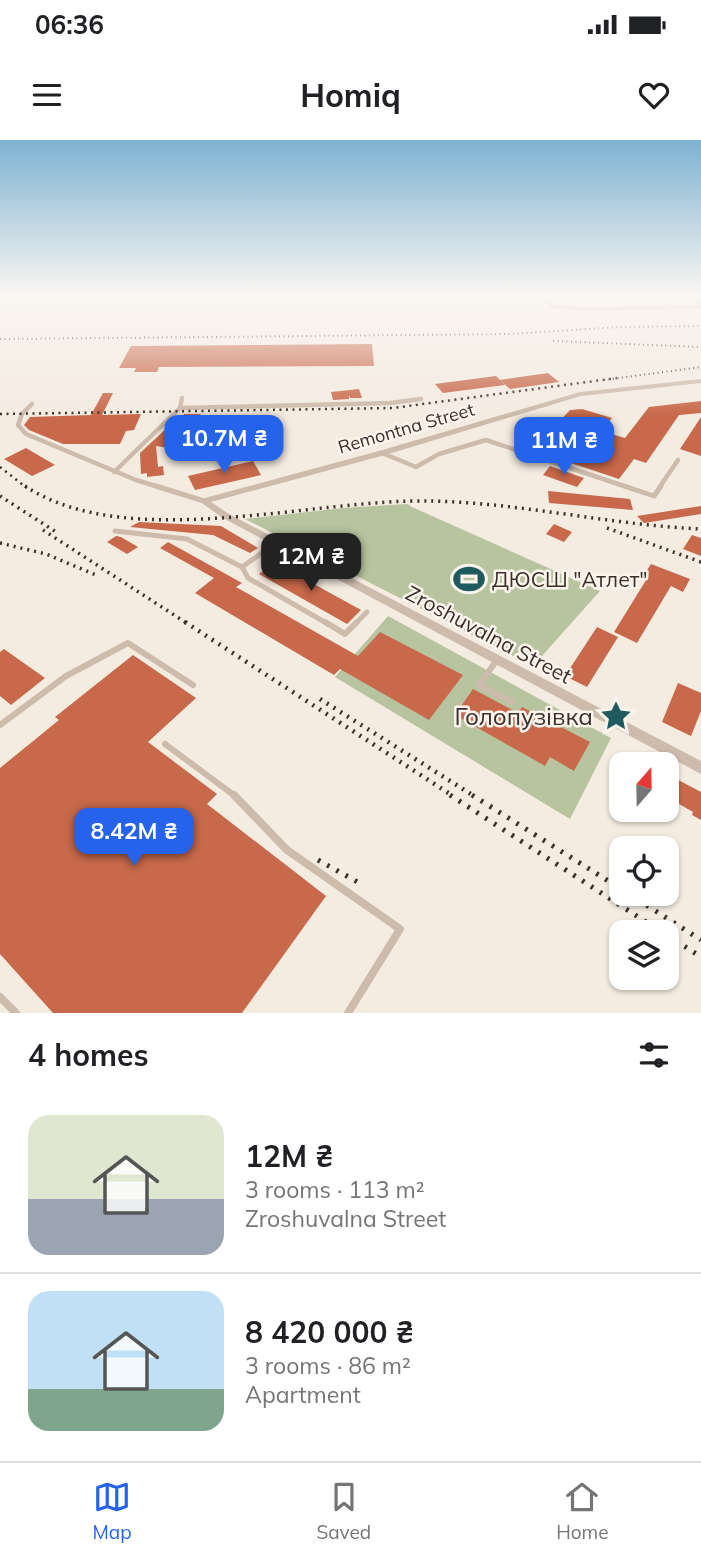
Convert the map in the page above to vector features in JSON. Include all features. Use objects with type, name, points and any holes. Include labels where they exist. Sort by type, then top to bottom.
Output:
[{"type":"street","name":"Remontna Street","points":[[204,501],[382,453],[580,394],[701,381]]},
{"type":"street","name":"Zroshuvalna Street","points":[[204,501],[276,543],[701,768]]},
{"type":"lane","points":[[114,472],[180,408],[182,398]]},
{"type":"lane","points":[[180,408],[421,400]]},
{"type":"lane","name":"Zroshuvalna Street","points":[[32,404],[18,425],[26,434],[114,472],[204,501]]},
{"type":"lane","points":[[382,453],[416,467],[439,454],[486,440],[654,496],[678,460]]},
{"type":"lane","points":[[115,531],[186,539],[207,547],[242,567],[248,578],[345,634],[367,612]]},
{"type":"lane","points":[[242,567],[276,543]]},
{"type":"lane","points":[[0,724],[66,676],[128,643],[193,685]]},
{"type":"lane","points":[[497,660],[479,685],[512,702]]},
{"type":"lane","points":[[165,744],[231,792],[287,850],[400,929],[348,1013]]},
{"type":"lane","points":[[0,997],[16,1013]]},
{"type":"green space","name":"ДЮСШ \"Атлет\"","points":[[407,504],[600,591],[533,666],[245,519]]},
{"type":"green space","points":[[388,616],[611,738],[570,819],[335,677]]},
{"type":"building","points":[[372,344],[374,366],[159,367],[157,372],[134,372],[136,368],[119,368],[131,346]]},
{"type":"building","points":[[548,373],[559,382],[510,389],[500,380]]},
{"type":"building","points":[[496,376],[505,385],[443,393],[435,384]]},
{"type":"building","points":[[359,389],[362,398],[350,398],[349,395],[349,399],[333,400],[331,392]]},
{"type":"building","points":[[103,393],[113,393],[102,415],[141,414],[134,430],[126,431],[120,444],[63,444],[29,430],[24,425],[30,417],[91,415]]},
{"type":"building","points":[[701,401],[701,413],[679,415],[646,463],[634,459],[619,479],[532,450],[570,410],[582,409],[612,418],[601,431],[625,438],[649,407]]},
{"type":"building","points":[[184,414],[201,414],[171,445],[167,437],[168,448],[156,446],[158,467],[163,466],[164,475],[147,477],[147,473],[141,474],[140,453],[169,426],[180,427]]},
{"type":"building","points":[[701,417],[701,456],[680,449]]},
{"type":"building","points":[[26,448],[55,465],[32,476],[4,459]]},
{"type":"building","points":[[253,461],[261,475],[195,490],[188,476]]},
{"type":"building","points":[[550,466],[584,478],[577,487],[543,475]]},
{"type":"building","points":[[548,491],[630,499],[633,510],[549,503]]},
{"type":"building","points":[[701,506],[701,514],[644,523],[637,516]]},
{"type":"building","points":[[139,522],[221,526],[258,548],[250,553],[213,535],[130,527]]},
{"type":"building","points":[[554,524],[572,532],[564,542],[546,534]]},
{"type":"building","points":[[692,535],[701,538],[701,556],[683,549]]},
{"type":"building","points":[[116,536],[138,547],[127,554],[107,542]]},
{"type":"building","points":[[168,542],[242,583],[236,587],[358,656],[380,632],[463,675],[429,720],[340,669],[334,675],[195,593],[214,578],[160,548]]},
{"type":"building","points":[[274,562],[361,610],[347,624],[259,574]]},
{"type":"building","points":[[651,564],[690,579],[683,592],[671,586],[637,643],[614,632],[648,577],[644,575]]},
{"type":"building","points":[[597,627],[618,637],[587,687],[565,676]]},
{"type":"building","points":[[4,649],[45,678],[11,705],[0,696],[0,652]]},
{"type":"building","points":[[133,655],[196,698],[148,742],[217,794],[207,804],[326,896],[242,1013],[53,1013],[0,954],[0,768],[59,720],[55,717]]},
{"type":"building","points":[[678,683],[701,693],[701,711],[691,736],[662,722]]},
{"type":"building","points":[[473,689],[518,713],[522,707],[590,742],[574,771],[550,757],[545,766],[455,715]]},
{"type":"building","points":[[679,780],[701,792],[701,820],[692,815],[693,812],[679,804]]},
{"type":"railway","points":[[0,339],[435,335]]},
{"type":"railway","points":[[553,341],[701,347]]},
{"type":"railway","points":[[604,380],[701,367]]},
{"type":"railway","points":[[0,414],[393,408],[617,378]]},
{"type":"railway","points":[[0,467],[27,488]]},
{"type":"railway","points":[[25,486],[67,506],[115,517],[168,520],[222,518],[385,502],[432,501],[701,529]]},
{"type":"railway","points":[[0,496],[56,532]]},
{"type":"railway","points":[[607,528],[701,562]]},
{"type":"railway","points":[[43,530],[188,624]]},
{"type":"railway","points":[[0,543],[46,554],[96,575]]},
{"type":"railway","points":[[185,622],[453,796]]},
{"type":"railway","points":[[320,699],[474,796]]},
{"type":"railway","points":[[450,795],[643,920]]},
{"type":"railway","points":[[472,795],[609,881]]},
{"type":"railway","points":[[318,860],[363,885]]},
{"type":"railway","points":[[648,906],[701,940]]},
{"type":"railway","points":[[679,943],[701,957]]},
{"type":"place","name":"ДЮСШ \"Атлет\"","points":[[469,579]]},
{"type":"place","name":"Голопузівка","points":[[616,716]]}]
